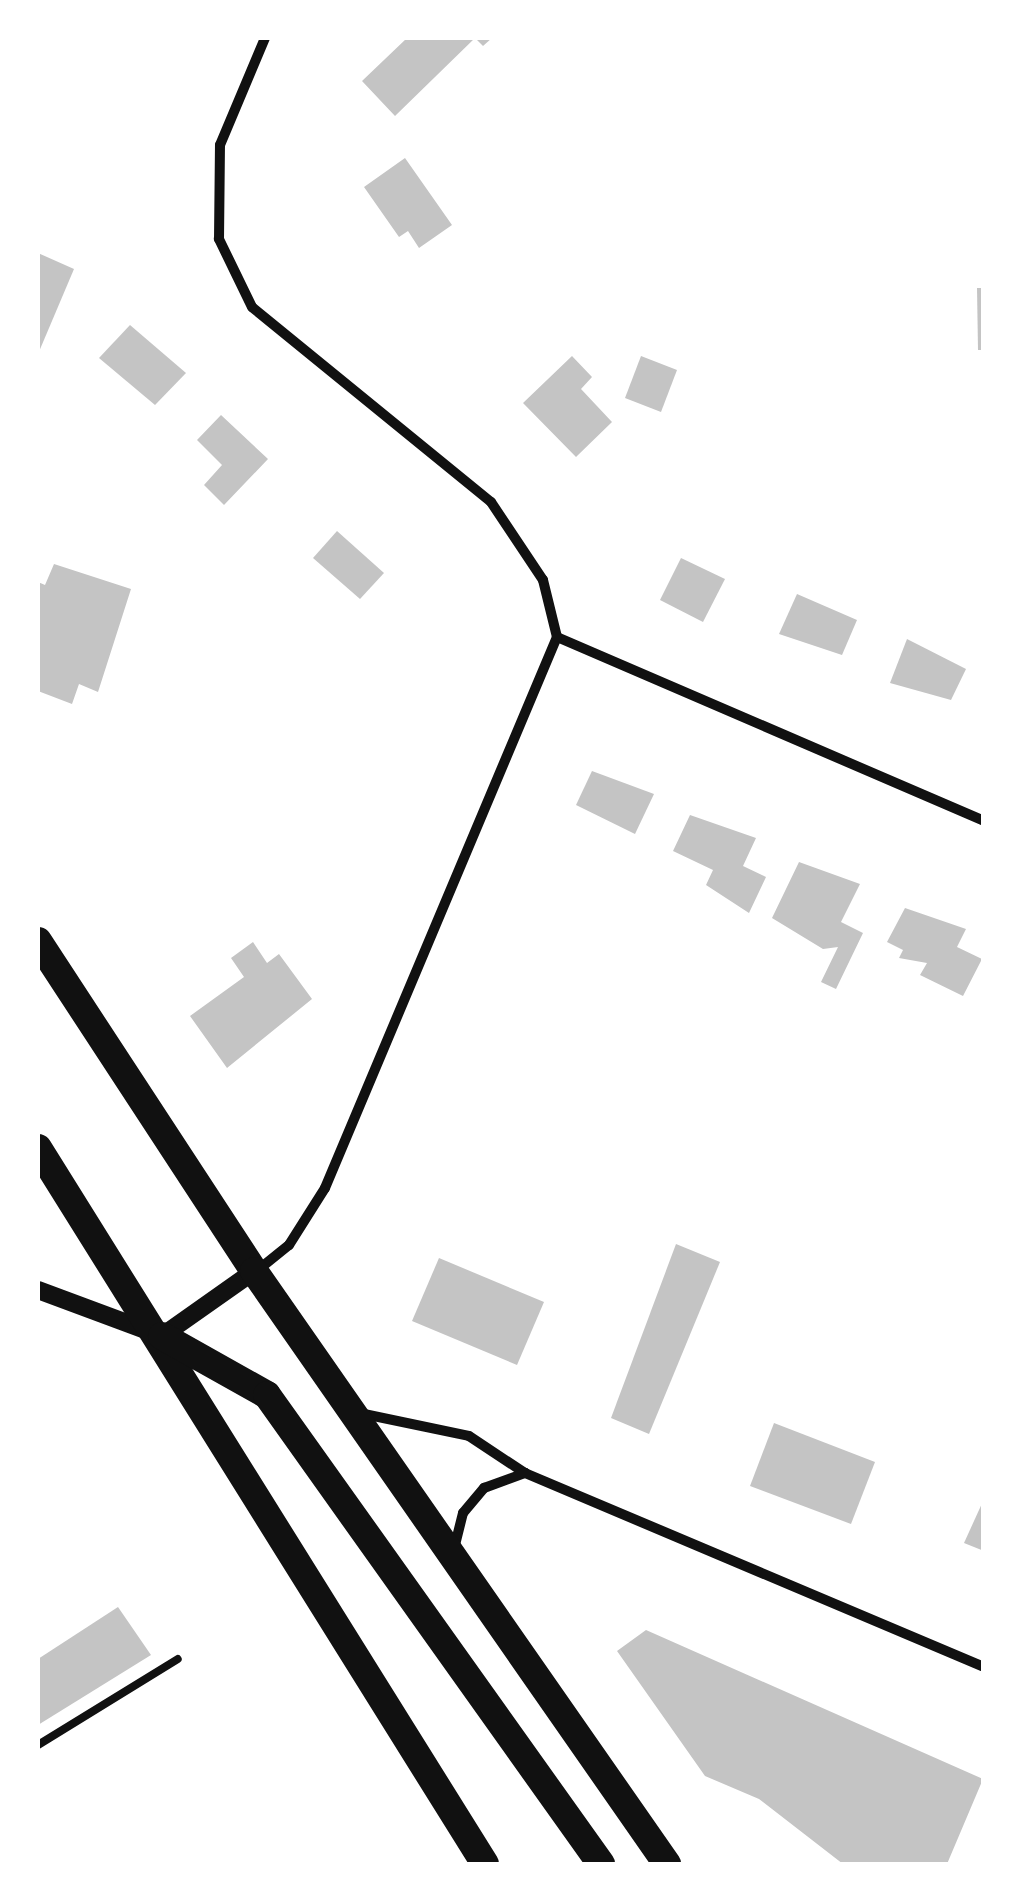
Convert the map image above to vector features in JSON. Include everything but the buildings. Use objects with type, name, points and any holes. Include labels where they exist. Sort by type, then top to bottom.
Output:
[{"type":"highway","points":[[38,941],[254,1272],[667,1864]]},
{"type":"highway","points":[[38,1148],[162,1336],[485,1864]]},
{"type":"highway","points":[[162,1336],[267,1395],[601,1864]]},
{"type":"street","points":[[38,1290],[162,1336],[288,1245],[325,1188],[558,637],[543,580],[491,502],[252,307],[219,239],[220,145],[265,38]]},
{"type":"street","points":[[558,637],[984,821]]},
{"type":"street","points":[[350,1408],[386,1424],[469,1436],[525,1473],[984,1667]]},
{"type":"street","points":[[452,1553],[463,1513],[484,1488],[525,1473]]},
{"type":"lane","points":[[38,1745],[178,1659]]}]
